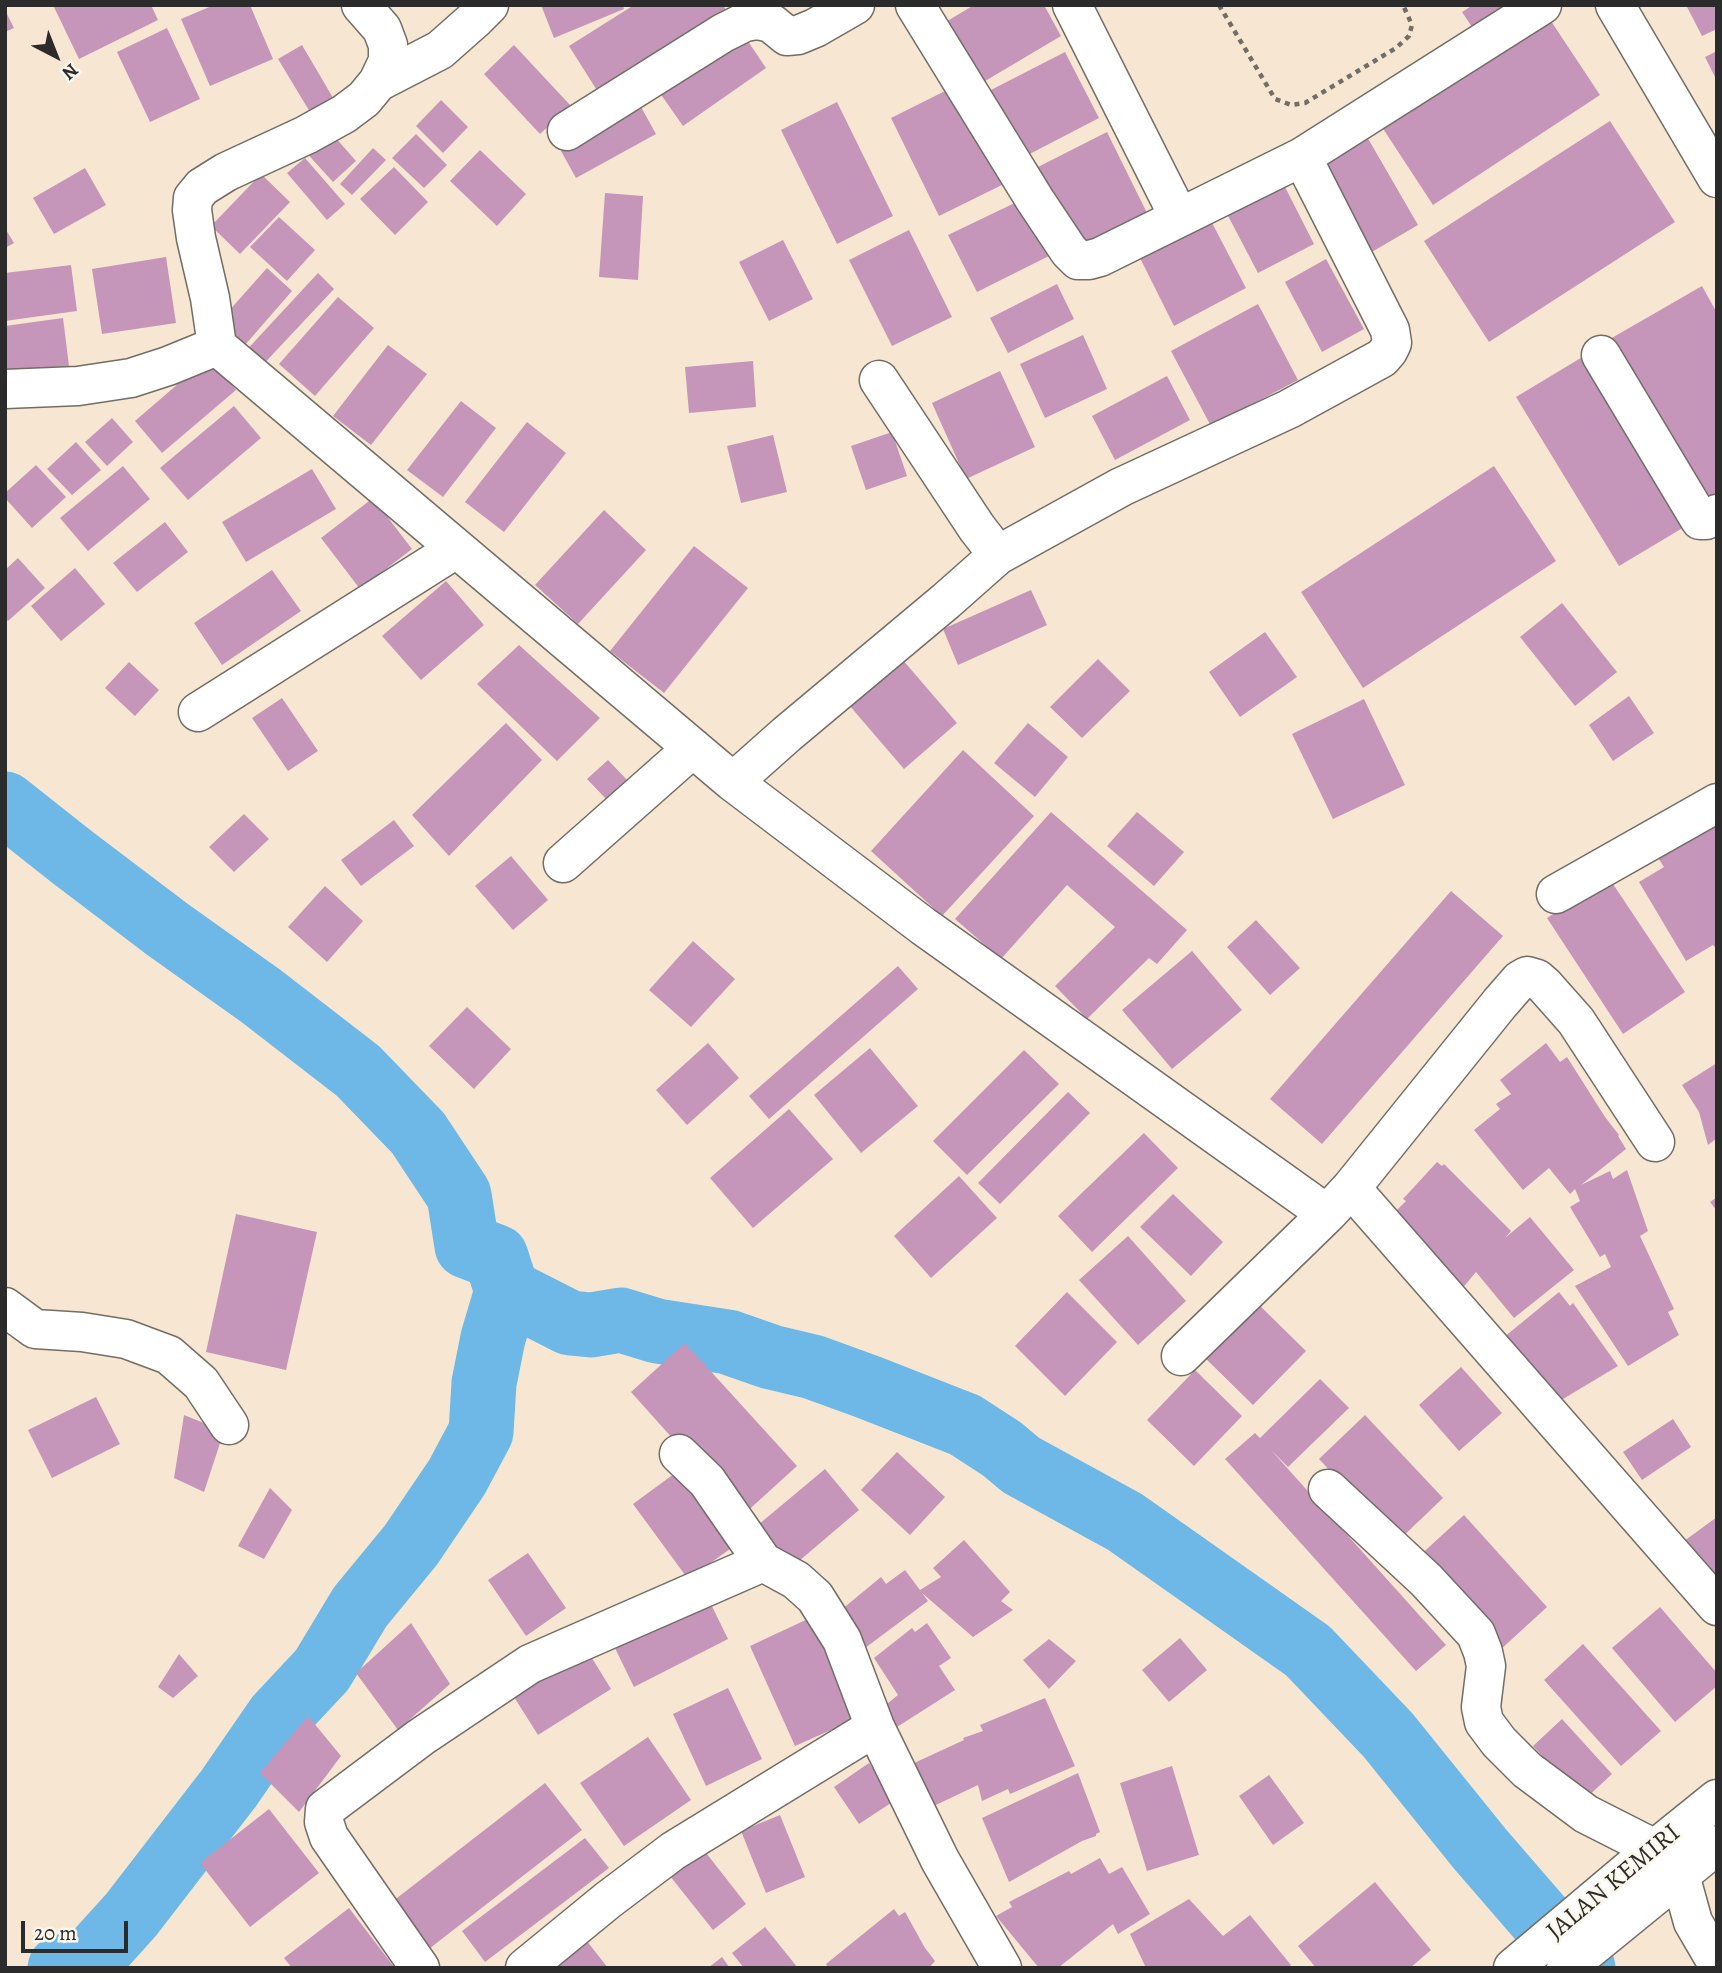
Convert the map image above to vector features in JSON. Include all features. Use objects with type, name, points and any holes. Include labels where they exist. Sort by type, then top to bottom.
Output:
[{"type":"main road","points":[[361,5],[382,29],[388,45],[388,61],[378,82],[364,99],[344,114],[306,135],[226,172],[202,187],[192,198],[196,238],[211,298],[217,346],[733,782],[934,934],[1339,1201],[1717,1606]]},
{"type":"main road","points":[[378,82],[440,50],[489,5]]},
{"type":"main road","points":[[567,131],[723,33],[745,22],[757,20],[771,23],[787,36],[798,35],[855,5]]},
{"type":"main road","points":[[915,5],[1035,200],[1074,257],[1079,260],[1100,257],[1302,157],[1542,5]]},
{"type":"main road","points":[[1072,5],[1180,217]]},
{"type":"main road","points":[[1615,5],[1717,178]]},
{"type":"main road","points":[[733,782],[998,555],[1121,487],[1289,408],[1381,358],[1388,351],[1392,343],[1390,330],[1302,157]]},
{"type":"main road","points":[[5,389],[78,386],[131,378],[217,346]]},
{"type":"main road","points":[[1601,355],[1700,520],[1717,514]]},
{"type":"main road","points":[[879,380],[977,528],[998,555]]},
{"type":"main road","points":[[198,712],[456,549]]},
{"type":"main road","points":[[563,863],[693,748]]},
{"type":"main road","points":[[1556,894],[1717,803]]},
{"type":"main road","points":[[1181,1356],[1339,1201],[1500,1003],[1520,980],[1527,976],[1537,979],[1545,986],[1576,1021],[1655,1142]]},
{"type":"main road","points":[[5,1307],[35,1329],[82,1332],[126,1339],[169,1355],[201,1383],[229,1425]]},
{"type":"main road","points":[[679,1454],[707,1482],[763,1562],[796,1580],[815,1597],[842,1640],[875,1727],[940,1860],[1002,1968]]},
{"type":"main road","points":[[1328,1489],[1426,1580],[1476,1634],[1486,1667],[1481,1707],[1484,1722],[1499,1742],[1527,1770],[1656,1871],[1693,1922],[1717,1963]]},
{"type":"main road","points":[[420,1968],[329,1837],[324,1822],[325,1809],[421,1737],[530,1664],[763,1562]]},
{"type":"main road","points":[[525,1968],[673,1851],[875,1727]]},
{"type":"main road","name":"JALAN KEMIRI","points":[[1566,1968],[1656,1871],[1717,1799]]},
{"type":"main road","name":"JALAN KEMIRI","points":[[1513,1968],[1656,1871],[1717,1845]]},
{"type":"path","points":[[1219,5],[1275,99],[1291,105],[1305,103],[1396,48],[1409,36],[1412,25],[1403,5]]},
{"type":"building","points":[[53,5],[151,5],[158,20],[79,59]]},
{"type":"building","points":[[214,5],[250,5],[273,59],[210,86],[181,19]]},
{"type":"building","points":[[541,5],[623,5],[624,9],[554,38]]},
{"type":"building","points":[[634,5],[723,5],[727,12],[598,92],[569,46]]},
{"type":"building","points":[[974,5],[1044,5],[1061,36],[975,87],[939,26]]},
{"type":"building","points":[[1473,5],[1512,5],[1474,30],[1462,12]]},
{"type":"building","points":[[1686,5],[1717,5],[1717,29],[1702,36]]},
{"type":"building","points":[[5,10],[14,28],[5,32]]},
{"type":"building","points":[[1545,12],[1600,95],[1433,205],[1378,121]]},
{"type":"building","points":[[167,28],[200,99],[150,122],[117,52]]},
{"type":"building","points":[[741,31],[766,68],[683,126],[657,89]]},
{"type":"building","points":[[302,45],[339,108],[316,122],[278,59]]},
{"type":"building","points":[[514,45],[571,106],[540,134],[484,74]]},
{"type":"building","points":[[1717,51],[1717,81],[1705,57]]},
{"type":"building","points":[[1065,52],[1099,118],[1022,158],[987,92]]},
{"type":"building","points":[[955,86],[1004,184],[939,216],[891,118]]},
{"type":"building","points":[[441,100],[468,127],[443,153],[416,126]]},
{"type":"building","points":[[837,102],[893,216],[837,244],[781,130]]},
{"type":"building","points":[[641,107],[656,134],[576,178],[561,151]]},
{"type":"building","points":[[1610,121],[1675,222],[1489,342],[1424,241]]},
{"type":"building","points":[[326,127],[356,161],[333,182],[303,149]]},
{"type":"building","points":[[1107,132],[1147,213],[1076,250],[1034,169]]},
{"type":"building","points":[[416,134],[447,165],[424,188],[392,158]]},
{"type":"building","points":[[1366,135],[1418,225],[1365,256],[1312,165]]},
{"type":"building","points":[[373,148],[386,160],[352,195],[340,184]]},
{"type":"building","points":[[480,150],[526,194],[497,226],[450,181]]},
{"type":"building","points":[[305,158],[345,204],[327,220],[287,173]]},
{"type":"building","points":[[394,167],[428,202],[395,235],[360,199]]},
{"type":"building","points":[[85,168],[106,205],[54,234],[33,198]]},
{"type":"building","points":[[261,174],[290,202],[240,254],[211,226]]},
{"type":"building","points":[[1284,185],[1314,244],[1258,273],[1227,214]]},
{"type":"building","points":[[605,193],[643,196],[638,280],[599,277]]},
{"type":"building","points":[[1023,199],[1051,255],[977,292],[948,235]]},
{"type":"building","points":[[279,217],[315,250],[287,281],[250,247]]},
{"type":"building","points":[[1210,219],[1246,288],[1174,326],[1139,256]]},
{"type":"building","points":[[5,228],[14,243],[5,248]]},
{"type":"building","points":[[909,230],[952,317],[892,346],[849,260]]},
{"type":"building","points":[[783,240],[813,299],[769,321],[739,262]]},
{"type":"building","points":[[166,257],[176,323],[102,334],[92,269]]},
{"type":"building","points":[[1326,259],[1364,329],[1322,352],[1285,282]]},
{"type":"building","points":[[71,265],[77,311],[5,321],[5,273]]},
{"type":"building","points":[[267,268],[292,291],[245,345],[219,322]]},
{"type":"building","points":[[318,273],[334,289],[258,370],[242,355]]},
{"type":"building","points":[[1057,284],[1074,319],[1008,353],[990,318]]},
{"type":"building","points":[[1702,286],[1717,313],[1717,507],[1708,512],[1610,339]]},
{"type":"building","points":[[338,297],[374,328],[315,396],[279,364]]},
{"type":"building","points":[[1258,304],[1298,380],[1211,426],[1171,351]]},
{"type":"building","points":[[63,318],[69,366],[5,374],[5,326]]},
{"type":"building","points":[[1083,335],[1107,389],[1045,418],[1020,364]]},
{"type":"building","points":[[388,345],[427,374],[371,445],[333,416]]},
{"type":"building","points":[[1589,353],[1691,523],[1619,566],[1516,397]]},
{"type":"building","points":[[208,358],[236,390],[162,453],[135,421]]},
{"type":"building","points":[[753,361],[756,407],[689,413],[685,367]]},
{"type":"building","points":[[1000,371],[1035,447],[966,479],[932,403]]},
{"type":"building","points":[[1167,376],[1190,420],[1115,460],[1092,416]]},
{"type":"building","points":[[461,401],[496,428],[443,497],[407,470]]},
{"type":"building","points":[[234,406],[261,438],[188,500],[160,468]]},
{"type":"building","points":[[112,418],[133,442],[107,466],[85,442]]},
{"type":"building","points":[[527,422],[566,453],[504,532],[465,502]]},
{"type":"building","points":[[892,432],[907,476],[866,490],[851,446]]},
{"type":"building","points":[[773,435],[787,492],[741,503],[727,446]]},
{"type":"building","points":[[76,442],[101,470],[72,495],[47,469]]},
{"type":"building","points":[[36,465],[66,497],[32,528],[5,498],[5,493]]},
{"type":"building","points":[[123,466],[150,499],[88,551],[60,518]]},
{"type":"building","points":[[1494,466],[1556,561],[1363,688],[1301,592]]},
{"type":"building","points":[[312,469],[336,509],[246,562],[222,522]]},
{"type":"building","points":[[373,498],[412,549],[360,589],[321,538]]},
{"type":"building","points":[[604,510],[646,550],[578,624],[535,585]]},
{"type":"building","points":[[165,522],[188,552],[137,592],[113,563]]},
{"type":"building","points":[[694,546],[748,588],[664,693],[610,651]]},
{"type":"building","points":[[18,558],[45,588],[8,621],[5,617],[5,570]]},
{"type":"building","points":[[75,568],[105,604],[61,641],[31,606]]},
{"type":"building","points":[[272,570],[301,611],[222,665],[194,623]]},
{"type":"building","points":[[446,581],[484,625],[421,680],[382,636]]},
{"type":"building","points":[[1031,590],[1047,625],[958,665],[943,629]]},
{"type":"building","points":[[1562,603],[1617,672],[1575,706],[1520,637]]},
{"type":"building","points":[[1265,632],[1297,677],[1240,717],[1209,672]]},
{"type":"building","points":[[519,645],[600,718],[557,761],[477,684]]},
{"type":"building","points":[[902,659],[957,723],[904,769],[849,705]]},
{"type":"building","points":[[1098,659],[1130,691],[1082,738],[1050,707]]},
{"type":"building","points":[[129,662],[159,690],[135,716],[105,688]]},
{"type":"building","points":[[1629,696],[1654,733],[1613,761],[1589,725]]},
{"type":"building","points":[[282,698],[318,751],[288,771],[252,718]]},
{"type":"building","points":[[1364,699],[1405,785],[1333,819],[1292,734]]},
{"type":"building","points":[[506,723],[542,760],[449,856],[412,815]]},
{"type":"building","points":[[1028,723],[1068,757],[1035,797],[994,763]]},
{"type":"building","points":[[963,750],[1034,816],[942,916],[871,851]]},
{"type":"building","points":[[608,760],[629,782],[608,801],[587,779]]},
{"type":"building","points":[[1051,812],[1187,930],[1157,964],[1149,958],[1087,1019],[1055,986],[1115,927],[1067,885],[1001,959],[955,919]]},
{"type":"building","points":[[1137,812],[1184,852],[1154,886],[1107,846]]},
{"type":"building","points":[[244,814],[269,839],[234,872],[209,847]]},
{"type":"building","points":[[1709,817],[1717,829],[1717,950],[1713,945],[1686,961],[1639,882],[1664,867],[1654,852]]},
{"type":"building","points":[[394,820],[414,846],[361,886],[341,860]]},
{"type":"building","points":[[511,856],[548,900],[513,930],[475,886]]},
{"type":"building","points":[[1609,878],[1685,992],[1623,1034],[1547,918]]},
{"type":"building","points":[[325,886],[363,921],[327,962],[288,927]]},
{"type":"building","points":[[1451,891],[1503,936],[1322,1144],[1270,1099]]},
{"type":"building","points":[[1256,920],[1300,968],[1270,995],[1227,947]]},
{"type":"building","points":[[693,941],[735,979],[691,1027],[649,990]]},
{"type":"building","points":[[1192,951],[1242,1010],[1172,1069],[1122,1010]]},
{"type":"building","points":[[898,966],[918,989],[769,1119],[749,1096]]},
{"type":"building","points":[[467,1007],[511,1049],[474,1089],[429,1046]]},
{"type":"building","points":[[708,1043],[739,1078],[687,1125],[656,1090]]},
{"type":"building","points":[[1546,1043],[1560,1062],[1567,1057],[1626,1149],[1581,1185],[1610,1171],[1613,1179],[1627,1170],[1648,1231],[1640,1236],[1674,1309],[1668,1312],[1679,1335],[1628,1366],[1575,1286],[1611,1267],[1605,1254],[1600,1257],[1570,1207],[1580,1201],[1575,1189],[1570,1194],[1549,1168],[1523,1190],[1474,1130],[1500,1109],[1496,1104],[1511,1094],[1500,1080]]},
{"type":"building","points":[[870,1048],[918,1106],[861,1153],[814,1095]]},
{"type":"building","points":[[1024,1050],[1059,1084],[967,1175],[933,1141]]},
{"type":"building","points":[[1717,1063],[1717,1138],[1708,1145],[1699,1112],[1682,1085]]},
{"type":"building","points":[[1068,1092],[1090,1113],[1000,1204],[978,1183]]},
{"type":"building","points":[[789,1109],[833,1159],[753,1228],[710,1178]]},
{"type":"building","points":[[1144,1133],[1178,1168],[1092,1252],[1058,1216]]},
{"type":"building","points":[[1437,1162],[1442,1166],[1444,1164],[1511,1231],[1505,1238],[1530,1217],[1574,1270],[1514,1318],[1476,1272],[1461,1290],[1383,1224],[1406,1201],[1403,1199]]},
{"type":"building","points":[[959,1176],[997,1218],[931,1278],[894,1236]]},
{"type":"building","points":[[1173,1194],[1223,1242],[1191,1276],[1140,1227]]},
{"type":"building","points":[[1717,1197],[1717,1211],[1710,1202]]},
{"type":"building","points":[[236,1214],[317,1232],[286,1370],[206,1352]]},
{"type":"building","points":[[1128,1236],[1186,1301],[1138,1345],[1079,1280]]},
{"type":"building","points":[[1067,1292],[1117,1342],[1065,1396],[1015,1346]]},
{"type":"building","points":[[1559,1292],[1570,1306],[1573,1303],[1618,1366],[1553,1405],[1503,1338]]},
{"type":"building","points":[[1253,1299],[1306,1351],[1253,1405],[1200,1353]]},
{"type":"building","points":[[685,1343],[797,1466],[742,1516],[631,1392]]},
{"type":"building","points":[[1461,1367],[1502,1413],[1459,1451],[1419,1405]]},
{"type":"building","points":[[1195,1370],[1242,1416],[1194,1466],[1147,1420]]},
{"type":"building","points":[[1320,1379],[1349,1408],[1288,1467],[1271,1450],[1446,1645],[1416,1671],[1225,1459],[1255,1433],[1260,1438]]},
{"type":"building","points":[[96,1397],[120,1444],[52,1478],[28,1430]]},
{"type":"building","points":[[184,1415],[224,1431],[204,1492],[174,1478]]},
{"type":"building","points":[[1365,1415],[1443,1498],[1397,1542],[1319,1459]]},
{"type":"building","points":[[1673,1419],[1691,1447],[1642,1480],[1623,1452]]},
{"type":"building","points":[[897,1452],[945,1497],[910,1535],[861,1490]]},
{"type":"building","points":[[682,1468],[737,1544],[688,1579],[633,1504]]},
{"type":"building","points":[[825,1469],[859,1510],[792,1567],[758,1525]]},
{"type":"building","points":[[270,1488],[292,1510],[264,1559],[238,1546]]},
{"type":"building","points":[[1464,1515],[1547,1607],[1499,1651],[1416,1559]]},
{"type":"building","points":[[1717,1517],[1717,1593],[1680,1544]]},
{"type":"building","points":[[964,1540],[1010,1592],[1001,1601],[1013,1610],[973,1637],[922,1593],[928,1601],[861,1651],[835,1615],[881,1577],[886,1584],[905,1570],[920,1590],[941,1577],[933,1568]]},
{"type":"building","points":[[528,1553],[566,1608],[526,1636],[488,1580]]},
{"type":"building","points":[[707,1596],[728,1639],[634,1687],[613,1644]]},
{"type":"building","points":[[1660,1607],[1717,1673],[1717,1686],[1675,1722],[1612,1648]]},
{"type":"building","points":[[812,1617],[858,1718],[795,1746],[750,1646]]},
{"type":"building","points":[[411,1623],[450,1684],[398,1730],[356,1673]]},
{"type":"building","points":[[927,1623],[951,1658],[939,1666],[955,1690],[897,1727],[882,1708],[898,1695],[874,1658],[912,1628],[915,1632]]},
{"type":"building","points":[[1180,1638],[1207,1670],[1169,1702],[1142,1670]]},
{"type":"building","points":[[1049,1639],[1076,1661],[1049,1689],[1023,1660]]},
{"type":"building","points":[[1583,1644],[1661,1731],[1621,1766],[1544,1680]]},
{"type":"building","points":[[587,1650],[611,1689],[538,1735],[514,1697]]},
{"type":"building","points":[[179,1654],[198,1676],[173,1698],[158,1687]]},
{"type":"building","points":[[728,1688],[762,1759],[706,1786],[673,1714]]},
{"type":"building","points":[[1045,1698],[1075,1766],[1010,1794],[1008,1789],[982,1801],[978,1785],[919,1813],[899,1770],[983,1731],[980,1725]]},
{"type":"building","points":[[308,1716],[341,1756],[299,1812],[260,1773]]},
{"type":"building","points":[[1562,1719],[1612,1774],[1583,1801],[1533,1746]]},
{"type":"building","points":[[648,1737],[691,1800],[624,1846],[580,1783]]},
{"type":"building","points":[[869,1763],[894,1801],[859,1824],[834,1787]]},
{"type":"building","points":[[1172,1766],[1199,1855],[1147,1871],[1120,1783]]},
{"type":"building","points":[[1078,1773],[1100,1832],[1009,1882],[982,1818]]},
{"type":"building","points":[[1269,1775],[1304,1823],[1273,1845],[1239,1796]]},
{"type":"building","points":[[545,1783],[582,1830],[425,1952],[388,1905]]},
{"type":"building","points":[[269,1809],[319,1873],[250,1927],[200,1863]]},
{"type":"building","points":[[780,1815],[805,1877],[766,1893],[741,1831]]},
{"type":"building","points":[[585,1838],[609,1868],[485,1962],[462,1931]]},
{"type":"building","points":[[696,1840],[746,1904],[713,1930],[662,1866]]},
{"type":"building","points":[[1100,1858],[1109,1874],[1122,1867],[1150,1914],[1118,1934],[1113,1924],[1058,1968],[1039,1968],[996,1916],[1012,1907],[1009,1902]]},
{"type":"building","points":[[1375,1882],[1431,1950],[1410,1968],[1316,1968],[1298,1946]]},
{"type":"building","points":[[1189,1899],[1223,1936],[1250,1915],[1291,1965],[1287,1968],[1146,1968],[1130,1934]]},
{"type":"building","points":[[349,1908],[395,1968],[292,1968],[284,1958]]},
{"type":"building","points":[[894,1909],[899,1916],[905,1912],[935,1961],[929,1968],[825,1968],[826,1964]]},
{"type":"building","points":[[765,1927],[798,1968],[744,1968],[732,1953]]},
{"type":"building","points":[[579,1931],[608,1968],[533,1968]]},
{"type":"building","points":[[722,1957],[730,1968],[708,1968]]},
{"type":"waterway","points":[[5,804],[358,1071],[418,1133],[459,1195],[467,1246],[496,1257],[507,1291],[493,1338],[484,1383],[481,1432],[457,1477],[411,1545],[360,1607],[322,1670],[278,1717],[229,1788],[131,1915],[93,1957],[60,1968]]},
{"type":"waterway","points":[[507,1291],[570,1323],[591,1325],[621,1320],[657,1331],[728,1342],[771,1357],[813,1367],[868,1387],[965,1425],[1021,1465],[1125,1522],[1308,1651],[1388,1735],[1480,1849],[1583,1968]]}]
